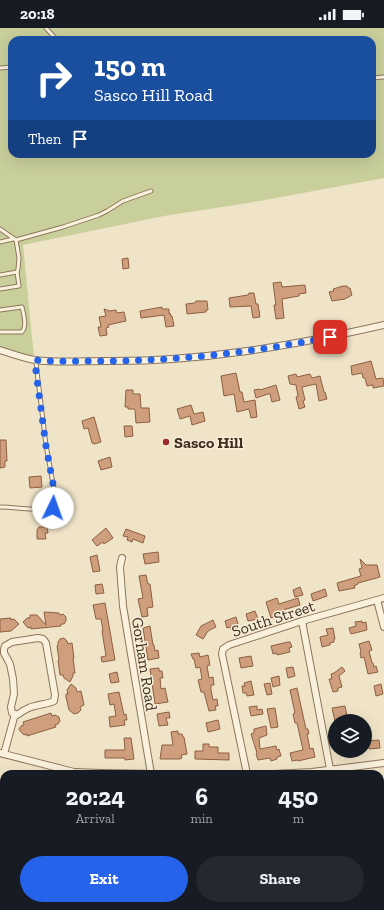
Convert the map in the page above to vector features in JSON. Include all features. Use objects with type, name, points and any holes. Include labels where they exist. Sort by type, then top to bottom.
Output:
[{"type":"street","points":[[0,350],[36,360],[124,362],[158,361],[254,350],[384,325]]},
{"type":"street","name":"Gorham Road","points":[[122,558],[120,567],[123,606],[150,770]]},
{"type":"street","name":"South Street","points":[[246,770],[222,654],[223,649],[229,645],[302,621],[384,598]]},
{"type":"street","points":[[377,600],[384,627]]},
{"type":"street","points":[[302,621],[330,769]]},
{"type":"street","points":[[43,639],[48,649],[55,695],[54,701],[50,704],[34,706],[17,715],[15,714],[12,713],[11,707],[14,694],[13,679],[10,664],[4,653],[5,646],[18,640],[43,639]]},
{"type":"street","points":[[15,714],[2,754],[66,770]]},
{"type":"street","points":[[319,770],[384,763]]},
{"type":"lane","points":[[46,28],[53,36]]},
{"type":"lane","points":[[0,242],[57,229],[99,215],[123,201],[151,191]]},
{"type":"lane","points":[[0,230],[15,239],[19,258],[17,272],[19,286],[0,289]]},
{"type":"lane","points":[[0,275],[17,272]]},
{"type":"lane","points":[[0,310],[22,308],[25,324],[22,332],[0,332]]},
{"type":"lane","points":[[0,507],[35,510],[53,508],[54,489],[46,446],[36,372],[36,360]]},
{"type":"green space","points":[[0,28],[384,28],[384,178],[248,203],[164,216],[23,245],[34,357],[17,354],[0,347]]},
{"type":"building","points":[[128,258],[129,268],[123,269],[122,259]]},
{"type":"building","points":[[281,282],[282,287],[305,285],[306,293],[299,294],[299,296],[282,299],[284,318],[276,319],[273,283]]},
{"type":"building","points":[[343,286],[350,288],[352,295],[345,299],[332,301],[329,292]]},
{"type":"building","points":[[249,293],[254,293],[256,304],[258,304],[260,317],[253,318],[251,306],[230,307],[229,298],[248,295]]},
{"type":"building","points":[[196,301],[207,301],[208,310],[206,310],[206,312],[187,314],[186,304],[195,303]]},
{"type":"building","points":[[162,307],[162,309],[169,309],[169,314],[170,313],[172,316],[174,326],[166,327],[164,315],[141,318],[140,311]]},
{"type":"building","points":[[104,309],[110,311],[116,310],[117,313],[124,312],[126,321],[108,325],[109,327],[106,328],[107,335],[100,336],[98,327],[101,327],[99,317],[106,316]]},
{"type":"building","points":[[371,361],[376,379],[383,378],[384,386],[373,388],[373,385],[367,386],[362,373],[352,375],[351,366]]},
{"type":"building","points":[[236,373],[244,402],[255,400],[257,417],[251,418],[249,409],[237,412],[234,394],[224,396],[221,376]]},
{"type":"building","points":[[296,374],[297,377],[310,374],[312,378],[320,376],[327,399],[319,401],[316,384],[302,387],[305,407],[299,409],[296,397],[298,396],[296,385],[290,384],[288,376]]},
{"type":"building","points":[[276,385],[280,400],[272,402],[270,394],[256,398],[254,390],[260,390]]},
{"type":"building","points":[[126,390],[133,390],[133,394],[140,394],[141,408],[149,408],[150,422],[136,423],[135,410],[125,407]]},
{"type":"building","points":[[191,405],[194,414],[203,412],[205,421],[192,425],[190,416],[180,419],[177,409]]},
{"type":"building","points":[[94,417],[101,442],[94,444],[92,443],[88,428],[84,429],[82,421]]},
{"type":"building","points":[[124,426],[132,426],[133,436],[125,437]]},
{"type":"building","points":[[0,440],[6,440],[7,461],[5,461],[5,467],[0,468]]},
{"type":"building","points":[[110,457],[112,467],[101,470],[98,461]]},
{"type":"building","points":[[41,476],[42,487],[30,488],[29,477]]},
{"type":"building","points":[[39,527],[47,527],[48,533],[45,533],[46,539],[37,539],[37,530]]},
{"type":"building","points":[[106,528],[113,538],[104,544],[103,542],[97,546],[92,540]]},
{"type":"building","points":[[126,529],[145,536],[143,543],[133,539],[132,542],[127,540],[128,537],[123,536]]},
{"type":"building","points":[[158,552],[159,562],[145,564],[143,554]]},
{"type":"building","points":[[97,555],[100,571],[93,572],[90,557]]},
{"type":"building","points":[[360,559],[366,565],[377,565],[380,577],[358,583],[354,586],[355,588],[339,591],[337,583],[361,576],[359,569],[362,568]]},
{"type":"building","points":[[146,575],[148,584],[150,584],[153,607],[147,608],[148,616],[142,617],[138,599],[143,598],[139,576]]},
{"type":"building","points":[[102,584],[104,593],[96,594],[95,585]]},
{"type":"building","points":[[300,587],[303,595],[295,597],[293,590]]},
{"type":"building","points":[[325,589],[327,596],[313,601],[311,594]]},
{"type":"building","points":[[277,598],[279,604],[298,598],[300,605],[283,610],[284,613],[271,618],[266,602]]},
{"type":"building","points":[[105,603],[115,660],[102,662],[101,657],[106,656],[103,631],[101,619],[96,619],[93,605]]},
{"type":"building","points":[[255,611],[258,619],[248,621],[246,614]]},
{"type":"building","points":[[44,612],[59,613],[60,615],[63,614],[66,617],[66,621],[64,624],[61,624],[61,626],[31,629],[31,627],[28,628],[23,622],[27,618],[30,618],[30,615],[37,615],[46,625]]},
{"type":"building","points":[[236,617],[238,624],[236,625],[237,628],[231,630],[231,627],[227,628],[225,621]]},
{"type":"building","points":[[11,618],[11,620],[14,619],[19,624],[11,631],[0,632],[0,619]]},
{"type":"building","points":[[213,620],[216,627],[208,631],[203,639],[196,635],[201,626]]},
{"type":"building","points":[[362,621],[362,623],[366,622],[367,630],[351,634],[349,628],[356,626],[355,622]]},
{"type":"building","points":[[150,626],[153,645],[155,651],[158,650],[159,658],[148,660],[143,628]]},
{"type":"building","points":[[333,628],[335,639],[334,642],[330,643],[330,645],[322,647],[320,637],[328,635],[326,629]]},
{"type":"building","points":[[64,638],[68,644],[72,643],[75,673],[73,673],[70,682],[64,678],[63,675],[60,675],[57,646],[60,639]]},
{"type":"building","points":[[369,641],[372,650],[369,651],[372,663],[374,667],[376,666],[378,672],[368,674],[364,657],[361,658],[359,644]]},
{"type":"building","points":[[290,642],[292,647],[289,648],[290,652],[277,655],[277,653],[273,654],[271,646]]},
{"type":"building","points":[[199,653],[200,657],[208,655],[210,665],[207,666],[209,678],[213,677],[214,685],[211,685],[213,700],[217,699],[218,706],[215,706],[216,710],[209,711],[204,692],[201,692],[198,680],[202,679],[200,667],[196,668],[191,654]]},
{"type":"building","points":[[251,656],[253,666],[241,668],[239,658]]},
{"type":"building","points":[[293,667],[295,676],[288,678],[286,668]]},
{"type":"building","points":[[342,667],[345,671],[339,676],[342,687],[338,688],[338,691],[333,692],[329,679],[332,679],[331,674]]},
{"type":"building","points":[[159,668],[159,671],[162,671],[163,678],[160,678],[161,689],[165,688],[168,702],[155,704],[150,669]]},
{"type":"building","points":[[117,672],[119,682],[111,683],[109,674]]},
{"type":"building","points":[[279,676],[280,685],[273,687],[271,678]]},
{"type":"building","points":[[251,681],[254,695],[247,696],[246,693],[243,693],[242,686],[245,686],[244,683]]},
{"type":"building","points":[[270,683],[272,694],[267,695],[264,684]]},
{"type":"building","points":[[71,684],[76,688],[77,692],[81,691],[84,705],[80,707],[81,710],[78,713],[74,714],[69,710],[66,697],[66,694],[68,694],[67,690]]},
{"type":"building","points":[[381,684],[383,694],[376,696],[374,686]]},
{"type":"building","points":[[297,688],[306,729],[308,729],[309,734],[307,734],[310,749],[313,748],[315,757],[292,761],[290,753],[303,750],[297,723],[295,723],[293,714],[295,713],[290,690]]},
{"type":"building","points":[[119,692],[124,715],[126,714],[127,720],[124,720],[125,725],[110,727],[109,717],[116,716],[114,704],[110,705],[108,694]]},
{"type":"building","points":[[257,706],[257,710],[262,709],[263,714],[251,716],[249,707]]},
{"type":"building","points":[[345,706],[347,714],[333,714],[332,708]]},
{"type":"building","points":[[275,708],[278,727],[271,728],[267,709]]},
{"type":"building","points":[[169,712],[170,718],[166,718],[168,725],[159,726],[157,714]]},
{"type":"building","points":[[51,713],[52,716],[55,715],[59,717],[60,721],[55,725],[56,727],[27,736],[27,734],[24,735],[19,729],[24,725],[23,722]]},
{"type":"building","points":[[218,720],[220,729],[208,732],[206,723]]},
{"type":"building","points":[[266,726],[267,735],[259,738],[260,749],[276,746],[277,750],[279,749],[281,756],[271,761],[270,758],[258,760],[251,734],[254,733],[254,729]]},
{"type":"building","points":[[178,731],[178,734],[182,734],[184,737],[187,754],[181,755],[182,758],[180,759],[160,759],[162,745],[173,745],[171,732]]},
{"type":"building","points":[[124,738],[131,738],[134,759],[125,760],[125,758],[105,758],[105,750],[125,750]]},
{"type":"building","points":[[379,740],[380,748],[372,749],[372,741]]},
{"type":"building","points":[[203,744],[209,744],[209,747],[218,747],[218,753],[229,753],[229,760],[195,759],[195,751],[203,751]]},
{"type":"place","name":"Sasco Hill","points":[[166,442]]},
{"type":"route","points":[[53,508],[54,489],[46,446],[36,372],[36,360],[90,362],[158,361],[254,350],[330,337]]}]
